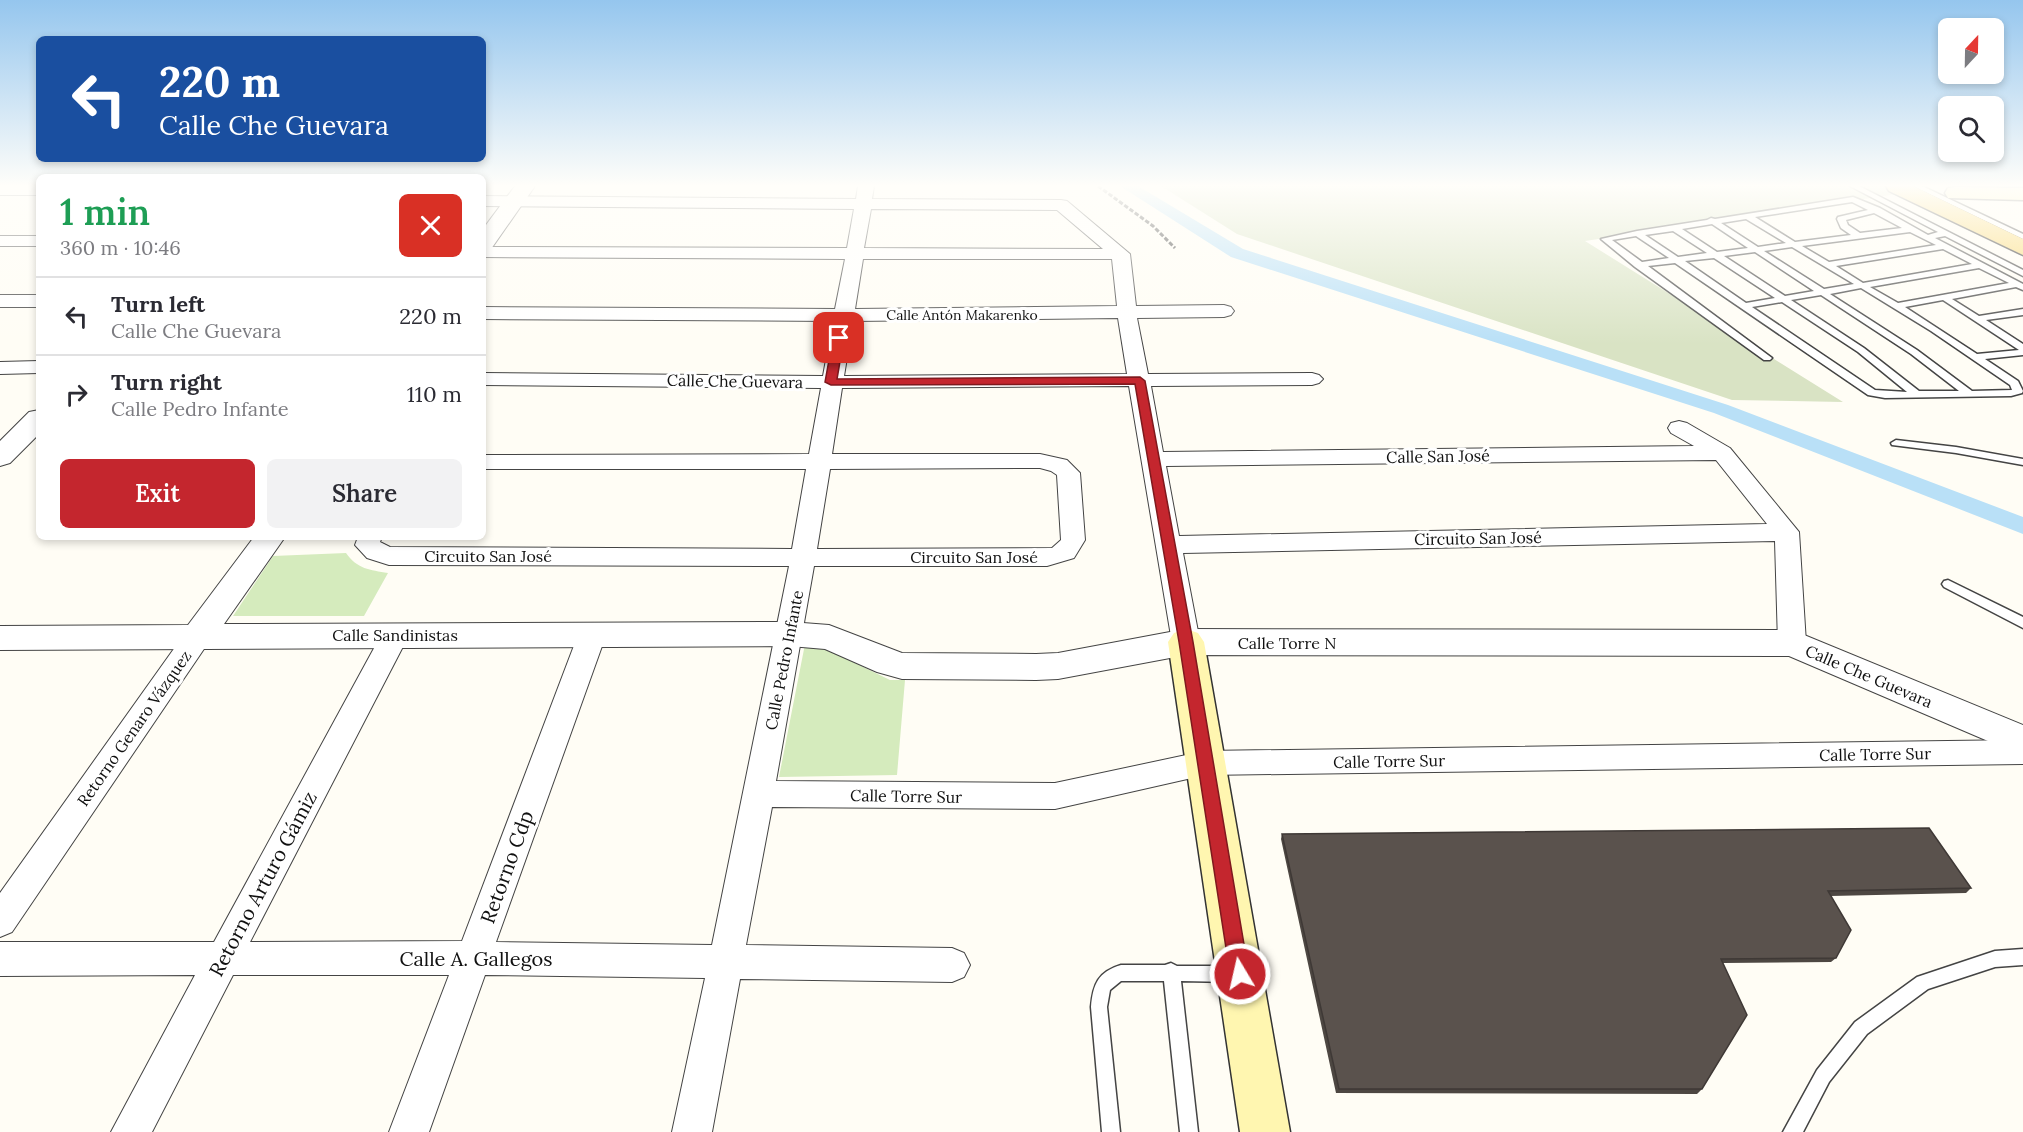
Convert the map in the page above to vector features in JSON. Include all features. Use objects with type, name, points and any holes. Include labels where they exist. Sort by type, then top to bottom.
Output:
[{"type":"main road","points":[[2004,239],[2023,248]]},
{"type":"main road","points":[[1186,642],[1265,1132]]},
{"type":"street","name":"Calle Pedro Infante","points":[[692,1132],[790,634],[857,239]]},
{"type":"street","points":[[1102,239],[1121,254],[1127,314],[1186,642]]},
{"type":"street","points":[[0,242],[36,241]]},
{"type":"street","points":[[486,252],[1121,254]]},
{"type":"street","points":[[0,302],[36,301]]},
{"type":"street","name":"Calle Antón Makarenko","points":[[486,313],[843,315],[1127,314],[1224,311]]},
{"type":"street","points":[[0,368],[36,367]]},
{"type":"street","name":"Calle Che Guevara","points":[[486,379],[831,382],[1312,379]]},
{"type":"street","points":[[2,452],[36,421]]},
{"type":"street","points":[[1679,428],[1722,453],[1787,532]]},
{"type":"street","name":"Calle San José","points":[[1154,459],[1722,453]]},
{"type":"street","name":"Circuito San José","points":[[369,540],[367,545],[376,552],[389,556],[1042,558],[1063,554],[1073,540],[1069,476],[1059,465],[1040,460],[486,462]]},
{"type":"street","name":"Calle Che Guevara","points":[[1787,532],[1792,643],[2023,741]]},
{"type":"street","name":"Circuito San José","points":[[1169,545],[1787,532]]},
{"type":"street","name":"Retorno Genaro Vázquez","points":[[0,921],[198,636],[268,540]]},
{"type":"street","name":"Calle Torre N","points":[[790,634],[829,637],[902,666],[1047,667],[1186,642],[1792,643]]},
{"type":"street","name":"Calle Sandinistas","points":[[1,639],[790,634]]},
{"type":"street","name":"Retorno Arturo Gámiz","points":[[131,1132],[395,635]]},
{"type":"street","name":"Retorno Cdp","points":[[409,1132],[592,635]]},
{"type":"street","name":"Calle Torre Sur","points":[[758,794],[1055,796],[1206,763],[2023,752]]},
{"type":"street","name":"Calle A. Gallegos","points":[[0,959],[474,958],[952,965]]},
{"type":"lane","points":[[1610,239],[1605,240],[1767,358]]},
{"type":"lane","points":[[1646,239],[1868,391],[1885,395],[1917,395],[2018,391],[2014,383],[1976,357],[1897,306],[1785,239]]},
{"type":"lane","points":[[1692,239],[1861,350],[1917,395]]},
{"type":"lane","points":[[1740,239],[1914,352],[1970,394]]},
{"type":"lane","points":[[1638,266],[1838,239]]},
{"type":"lane","points":[[1931,239],[2020,286]]},
{"type":"lane","points":[[1957,239],[2023,273]]},
{"type":"lane","points":[[1828,265],[1945,246]]},
{"type":"lane","points":[[1744,306],[1981,265]]},
{"type":"lane","points":[[1897,306],[2020,286]]},
{"type":"lane","points":[[1945,298],[2018,340],[2023,350],[1976,357]]},
{"type":"lane","points":[[1978,319],[2023,312]]},
{"type":"lane","points":[[1896,443],[2023,462]]},
{"type":"lane","points":[[1948,584],[2023,623]]},
{"type":"lane","points":[[1792,1132],[1823,1076],[1861,1028],[1923,983],[1995,959],[2023,957]]},
{"type":"lane","points":[[1111,1132],[1099,1007],[1100,991],[1112,975],[1171,971],[1240,974]]},
{"type":"lane","points":[[1171,971],[1189,1132]]},
{"type":"path","points":[[1165,239],[1174,248]]},
{"type":"green space","points":[[1251,239],[1599,239],[1585,241],[1843,402],[1732,400]]},
{"type":"green space","points":[[346,553],[359,566],[388,573],[364,616],[233,616],[273,556]]},
{"type":"green space","points":[[805,644],[816,644],[890,680],[905,680],[897,775],[779,777]]},
{"type":"building","points":[[1929,828],[1971,888],[1828,891],[1851,930],[1836,958],[1721,959],[1747,1015],[1702,1089],[1339,1089],[1282,834]]},
{"type":"waterway","points":[[1214,239],[1237,253],[1721,409],[2023,526]]},
{"type":"route","points":[[839,338],[831,382],[1140,381],[1186,642],[1240,974]]}]
